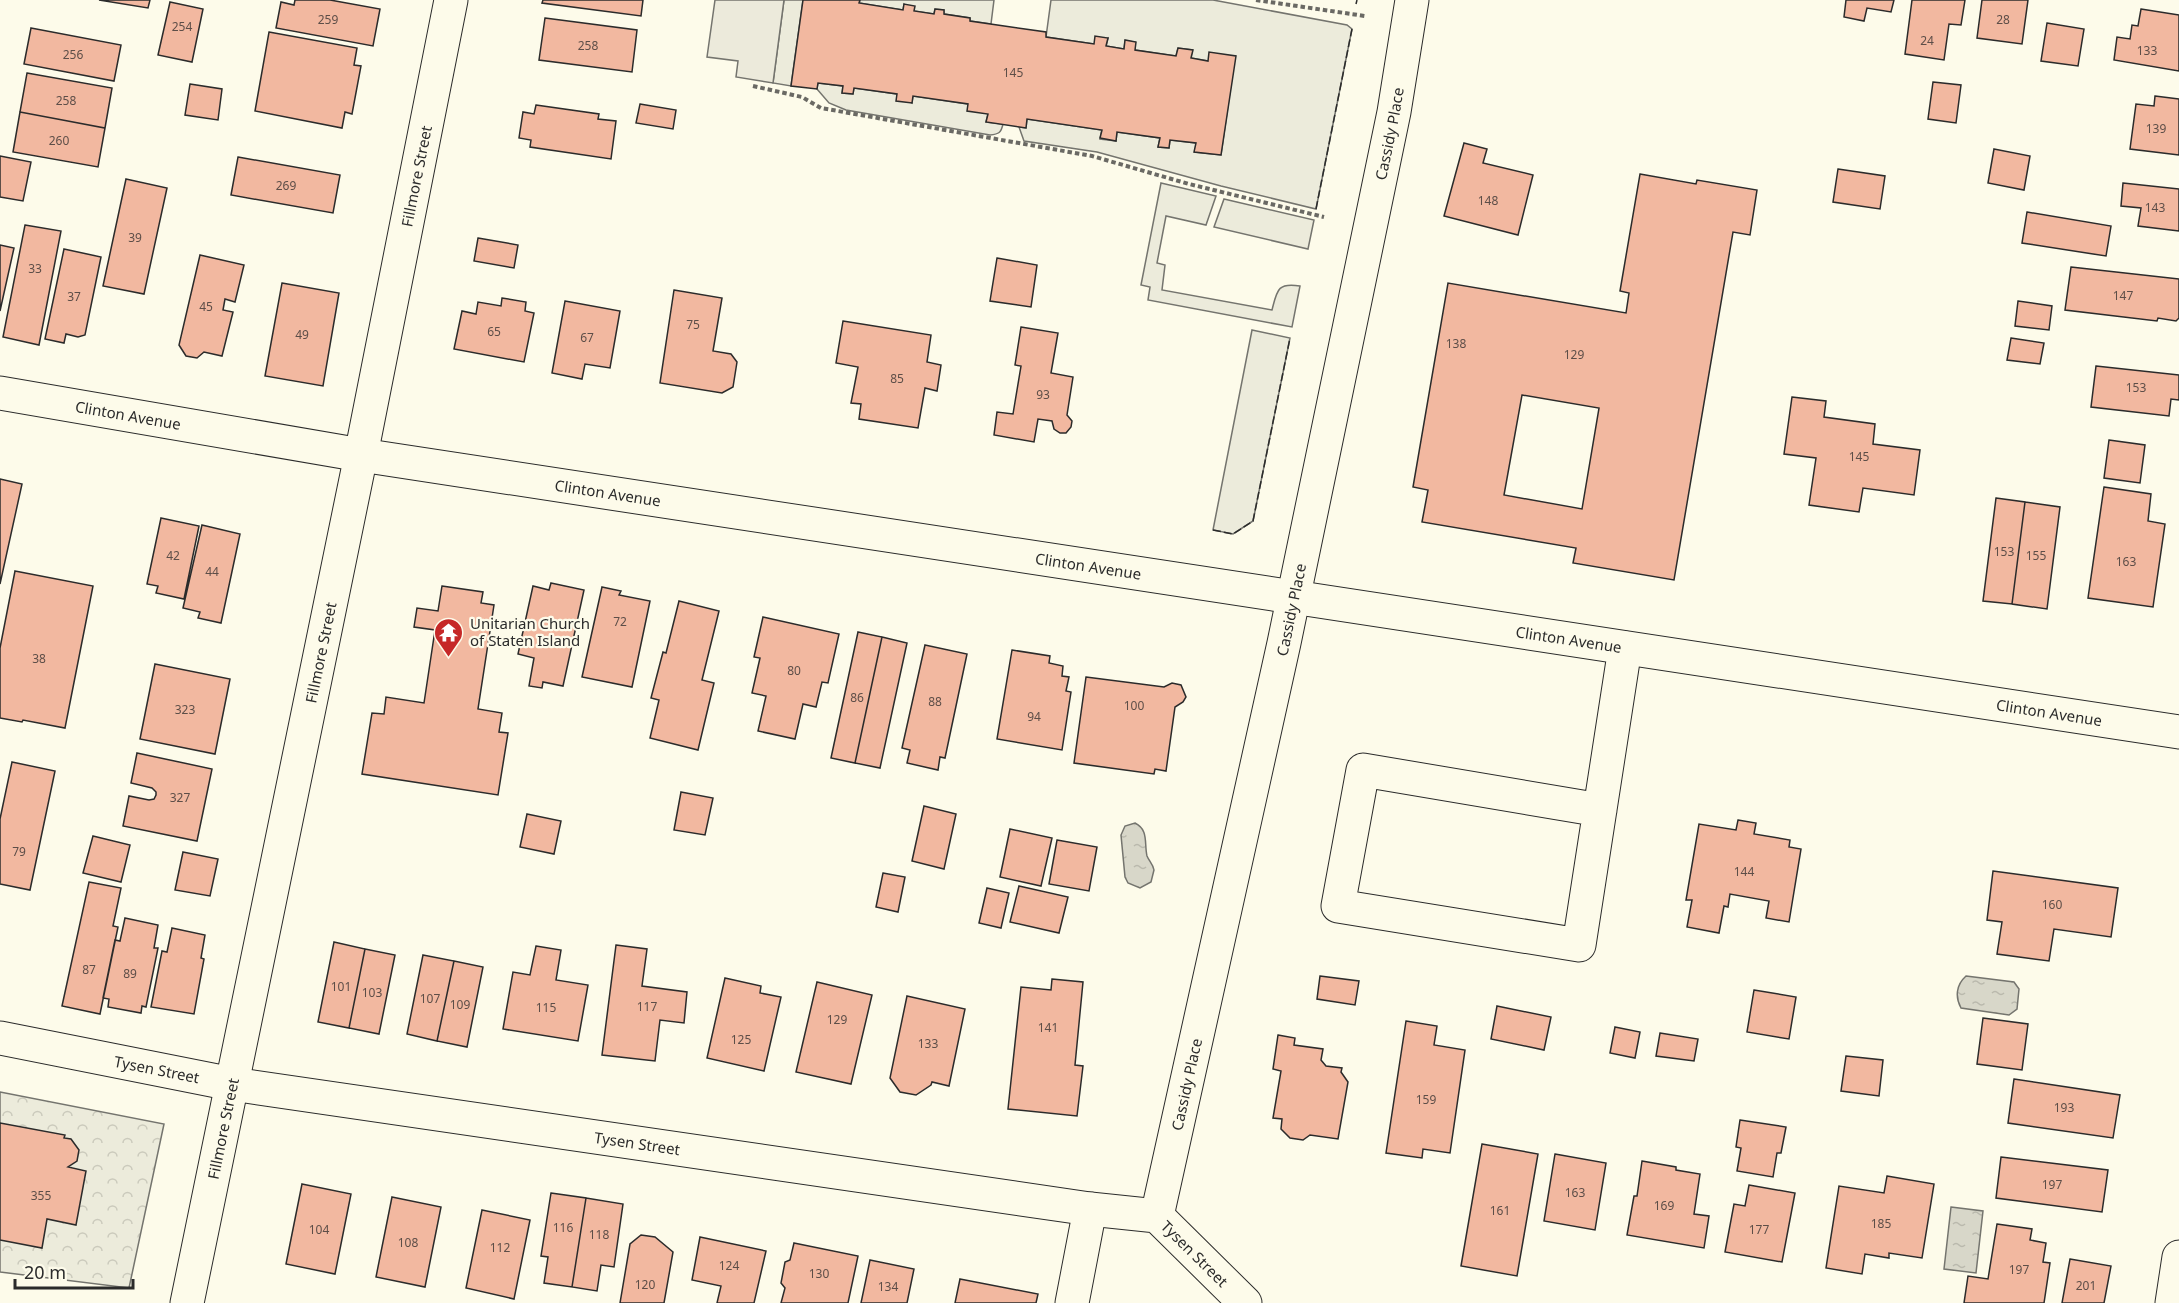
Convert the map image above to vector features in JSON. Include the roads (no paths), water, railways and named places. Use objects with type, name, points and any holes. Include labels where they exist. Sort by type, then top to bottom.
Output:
[{"type":"street","name":"Fillmore Street","points":[[187,1303],[361,455],[450,0]]},
{"type":"street","name":"Cassidy Place","points":[[1157,1216],[1294,597],[1394,112],[1412,0]]},
{"type":"street","name":"Clinton Avenue","points":[[0,393],[361,455],[2179,732]]},
{"type":"street","points":[[1600,810],[1363,770],[1338,906],[1579,945],[1626,648]]},
{"type":"street","name":"Tysen Street","points":[[0,1038],[232,1084],[1090,1209],[1157,1216],[1245,1303]]},
{"type":"street","points":[[1072,1303],[1090,1209]]},
{"type":"street","points":[[2172,1303],[2179,1257]]},
{"type":"water","points":[[1135,823],[1144,833],[1147,856],[1154,870],[1151,882],[1140,888],[1128,883],[1125,877],[1121,835],[1125,826]]},
{"type":"water","points":[[1966,976],[2014,982],[2019,989],[2017,1009],[2009,1015],[1961,1008],[1957,991]]},
{"type":"water","points":[[1951,1207],[1983,1211],[1976,1273],[1944,1269]]},
{"type":"place","name":"Unitarian Church of Staten Island","points":[[449,658]]}]
